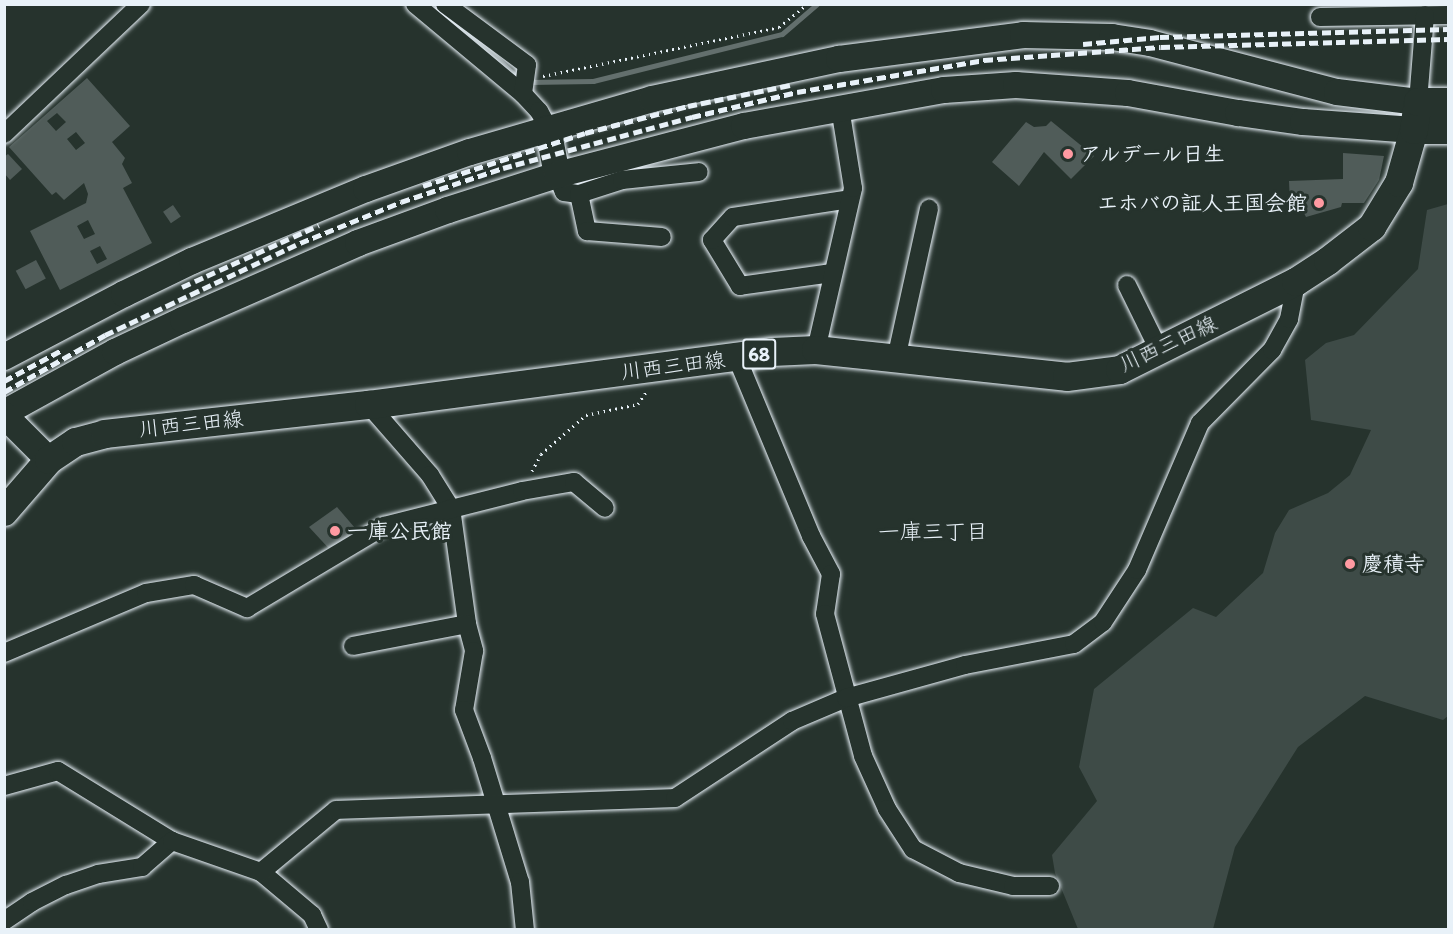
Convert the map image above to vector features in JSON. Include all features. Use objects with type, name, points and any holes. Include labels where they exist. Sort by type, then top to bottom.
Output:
[{"type":"main road","points":[[1418,102],[1449,102]]},
{"type":"main road","name":"川西三田線","points":[[4,512],[49,460],[76,442],[105,434],[369,405],[664,366],[816,350],[1067,377],[1120,370],[1296,282],[1372,227],[1399,183],[1414,130],[1418,102]]},
{"type":"main road","points":[[1414,130],[1449,130]]},
{"type":"street","points":[[4,134],[141,4]]},
{"type":"street","points":[[415,4],[524,94],[539,111],[548,128],[557,175],[564,192],[579,194],[622,180],[699,172]]},
{"type":"street","points":[[445,4],[527,65],[524,94]]},
{"type":"street","points":[[4,357],[123,294],[246,237],[366,189],[548,128],[652,99],[800,67],[891,51],[1013,35],[1112,37],[1150,43],[1253,72],[1337,92],[1418,102],[1425,15]]},
{"type":"street","points":[[1320,17],[1449,15]]},
{"type":"street","points":[[1238,113],[1250,108],[1260,96],[1259,82],[1253,72]]},
{"type":"street","points":[[49,460],[4,414],[115,352],[232,296],[414,222],[557,175],[733,129],[944,90],[1016,85],[1128,93],[1303,122],[1414,130]]},
{"type":"street","points":[[816,350],[832,273],[854,188],[840,108]]},
{"type":"street","points":[[579,194],[587,231],[662,237]]},
{"type":"street","points":[[832,273],[740,286],[712,240],[733,218],[850,199]]},
{"type":"street","points":[[896,359],[929,209]]},
{"type":"street","points":[[261,872],[336,810],[675,798],[792,721],[846,698],[965,665],[1074,644],[1103,622],[1137,570],[1200,423],[1272,350],[1289,319],[1296,282]]},
{"type":"street","points":[[1127,285],[1159,350]]},
{"type":"street","points":[[737,358],[811,536],[831,574],[825,614],[863,756],[887,809],[913,849],[959,873],[1013,886],[1050,886]]},
{"type":"street","points":[[369,405],[430,475],[451,508],[467,624],[474,651],[464,710],[520,882],[525,930]]},
{"type":"street","points":[[4,653],[146,593],[194,585],[247,608],[384,526],[451,508],[522,491],[574,482],[605,508]]},
{"type":"street","points":[[352,646],[467,624]]},
{"type":"street","points":[[4,786],[58,771],[172,841],[261,872],[312,915],[319,930]]},
{"type":"street","points":[[4,921],[32,902],[66,885],[98,874],[142,867],[172,841]]},
{"type":"path","points":[[527,65],[543,76],[779,27],[807,4]]},
{"type":"path","points":[[522,491],[541,454],[586,415],[638,404],[664,366]]},
{"type":"shaded area","points":[[1448,204],[1448,716],[1443,720],[1365,696],[1298,747],[1235,847],[1213,929],[1078,929],[1055,873],[1052,855],[1097,801],[1079,767],[1094,689],[1193,608],[1216,617],[1263,573],[1275,533],[1289,510],[1328,493],[1350,475],[1371,430],[1311,420],[1305,360],[1326,343],[1354,335],[1418,269],[1427,210]]},
{"type":"building","points":[[87,78],[130,126],[112,142],[125,158],[122,164],[132,183],[123,188],[152,243],[60,290],[30,231],[86,203],[88,194],[84,183],[64,200],[56,192],[52,195],[9,147]],"holes":[[[57,113],[66,122],[56,131],[47,121]],[[76,132],[85,143],[76,150],[67,139]],[[88,220],[95,234],[84,239],[77,226]],[[100,246],[107,259],[97,264],[90,251]]]},
{"type":"building","name":"アルデール日生","points":[[1051,121],[1094,156],[1071,179],[1044,152],[1019,186],[992,162],[1026,122],[1034,127],[1046,126]]},
{"type":"building","points":[[1343,153],[1384,156],[1379,180],[1364,203],[1342,203],[1341,207],[1306,217],[1304,213],[1300,214],[1298,203],[1290,204],[1289,181],[1343,179]]},
{"type":"building","points":[[8,154],[22,169],[10,180],[4,173],[4,157]]},
{"type":"building","points":[[173,205],[181,217],[171,223],[163,212]]},
{"type":"building","points":[[36,260],[46,279],[26,289],[16,271]]},
{"type":"building","name":"一庫公民館","points":[[337,507],[361,535],[333,553],[309,527]]},
{"type":"waterway","points":[[529,82],[593,81],[782,34],[817,4]]},
{"type":"waterway","points":[[470,33],[520,80]]},
{"type":"railway","points":[[1083,44],[1160,37],[1448,29]]},
{"type":"railway","points":[[4,392],[105,335],[300,243],[401,202],[503,168],[692,117],[797,92],[984,60],[1161,47],[1448,39]]},
{"type":"railway","points":[[423,186],[585,133],[688,106],[790,85]]},
{"type":"railway","points":[[182,287],[319,225]]},
{"type":"railway","points":[[4,381],[60,351]]},
{"type":"place","name":"アルデール日生","points":[[1068,154]]},
{"type":"place","name":"エホバの証人王国会館","points":[[1319,203]]},
{"type":"place","name":"一庫公民館","points":[[335,531]]},
{"type":"place","name":"慶積寺","points":[[1350,564]]},
{"type":"district","name":"一庫三丁目","points":[[933,532]]}]
